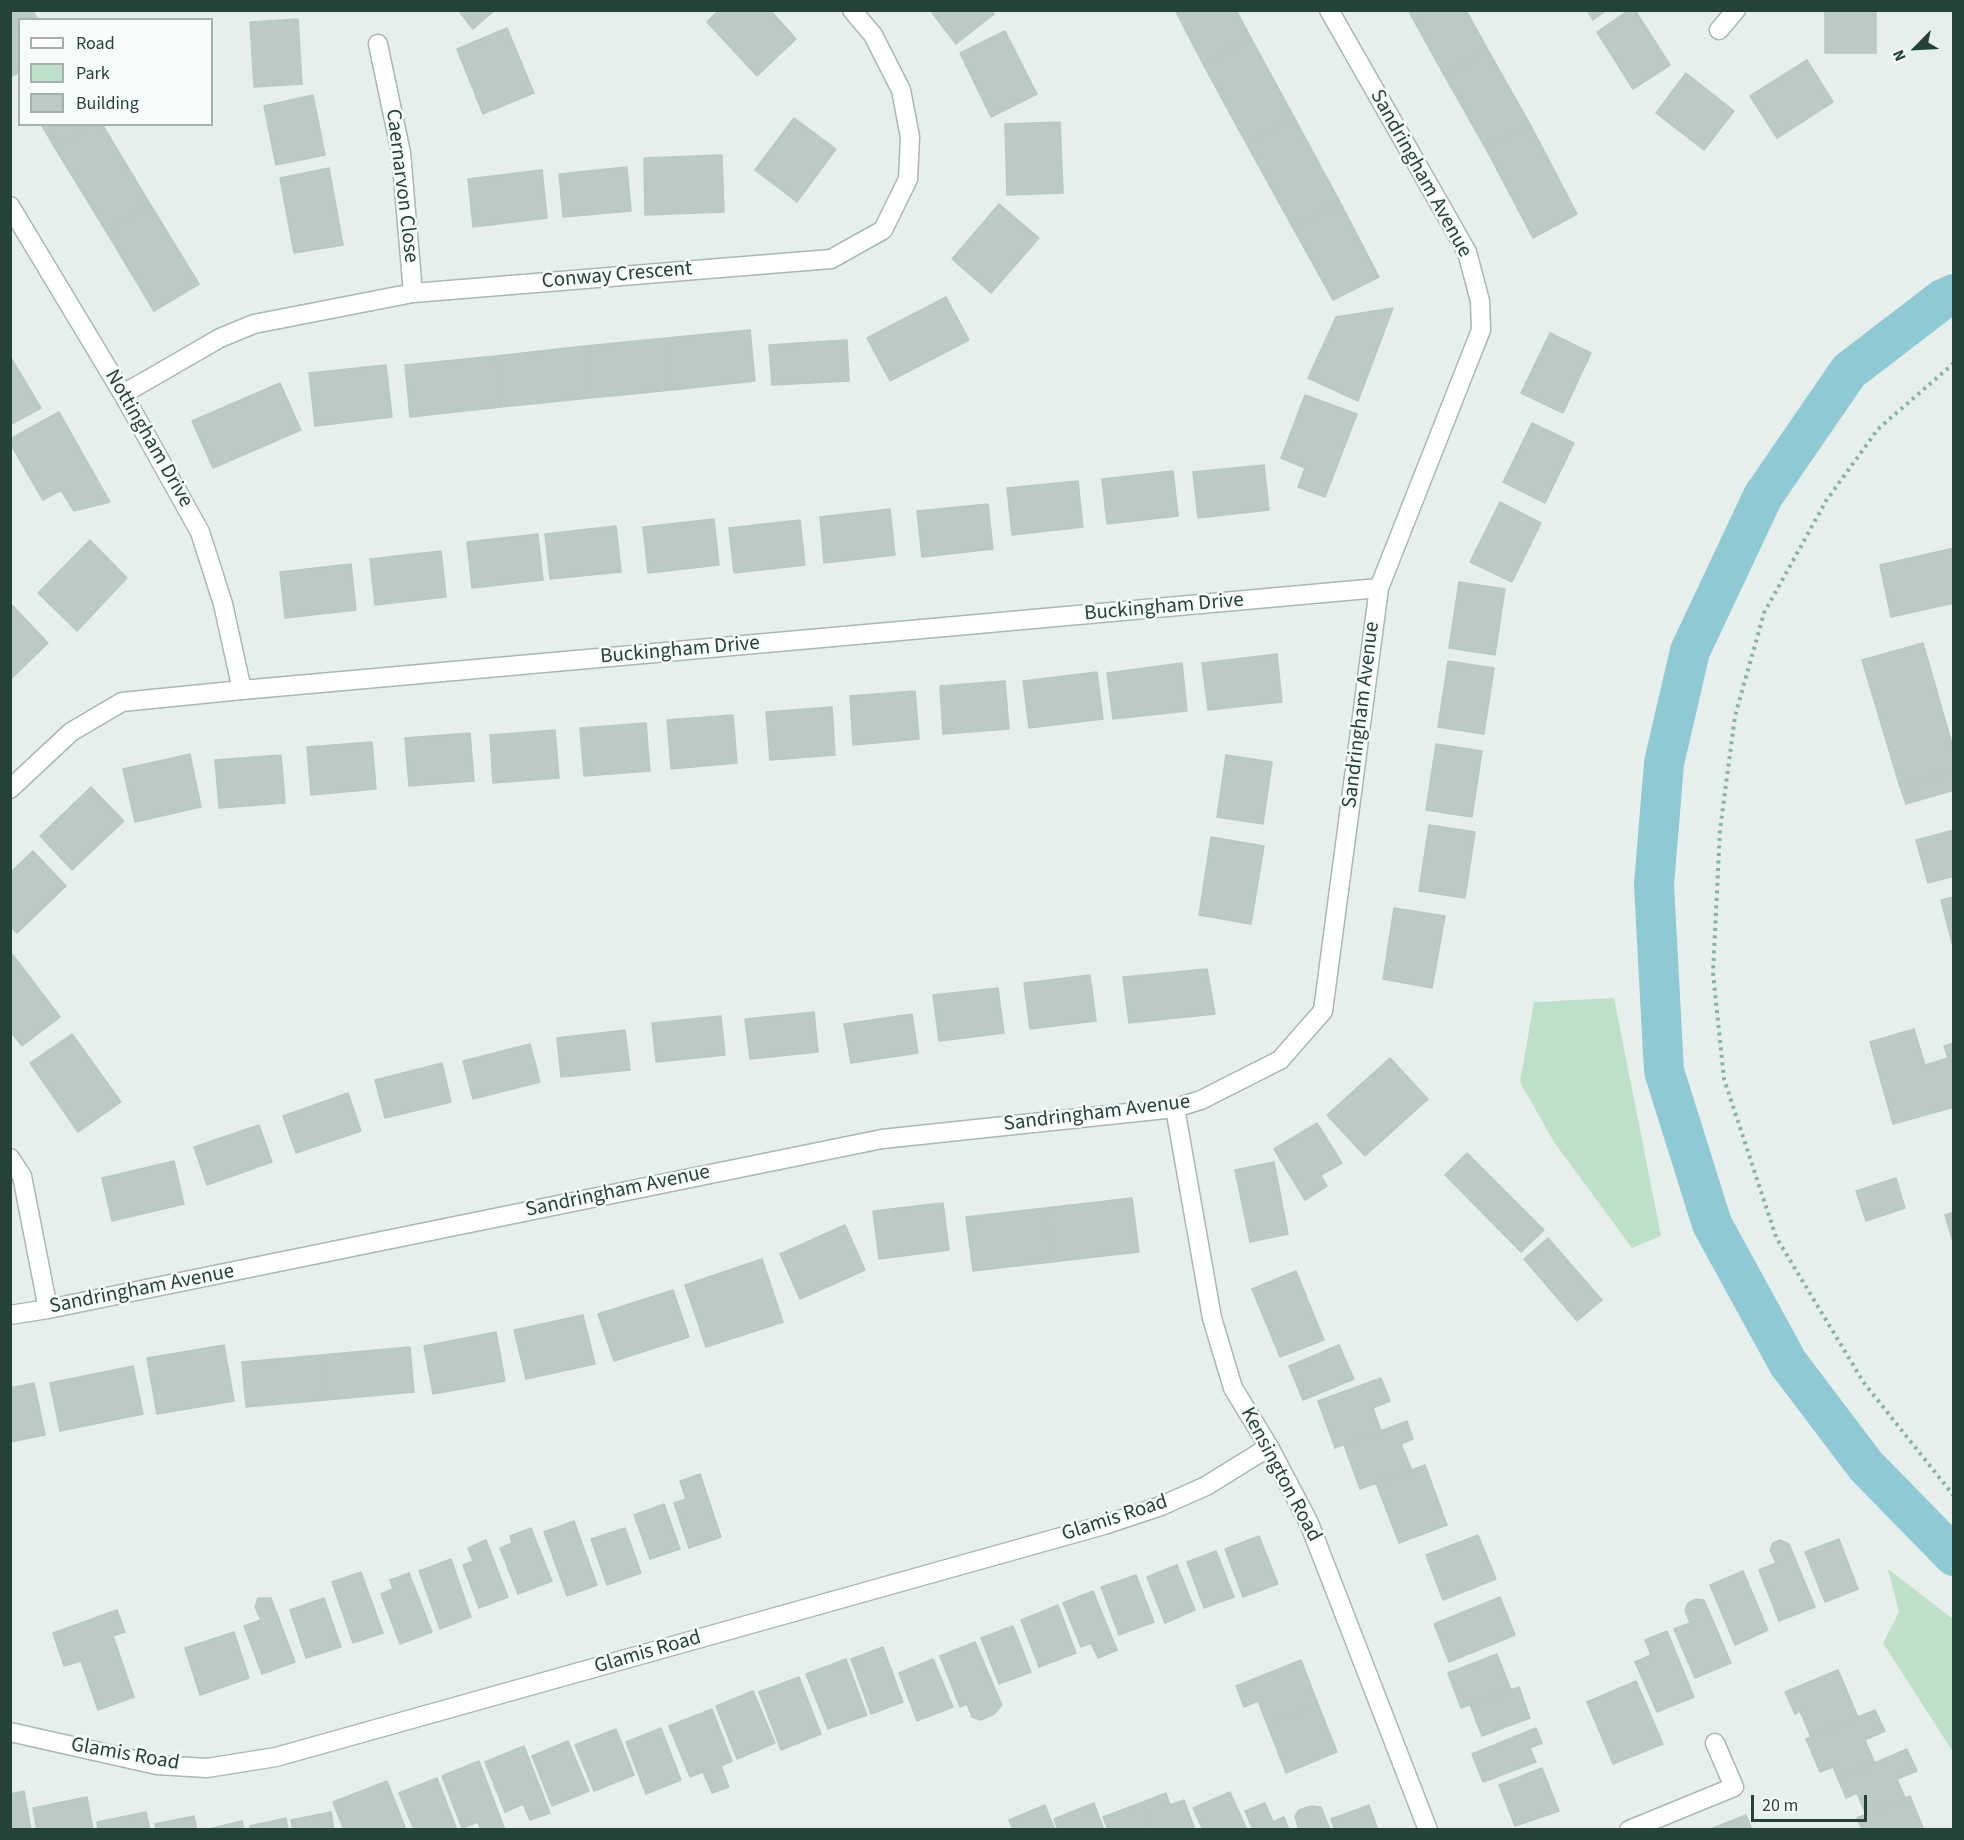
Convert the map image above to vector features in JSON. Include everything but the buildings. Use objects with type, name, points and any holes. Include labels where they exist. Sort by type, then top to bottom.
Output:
[{"type":"street","name":"Conway Crescent","points":[[123,393],[220,338],[254,324],[413,293],[831,259],[883,230],[908,179],[910,136],[901,90],[873,35],[852,10]]},
{"type":"street","name":"Sandringham Avenue","points":[[10,1315],[882,1139],[1175,1108],[1201,1100],[1281,1060],[1323,1011],[1379,588],[1481,330],[1480,301],[1467,252],[1329,10]]},
{"type":"street","points":[[1719,30],[1736,10]]},
{"type":"street","name":"Caernarvon Close","points":[[378,44],[401,153],[413,293]]},
{"type":"street","name":"Nottingham Drive","points":[[10,206],[123,393],[200,532],[223,604],[242,690]]},
{"type":"street","name":"Buckingham Drive","points":[[10,789],[71,732],[122,702],[1379,588]]},
{"type":"street","name":"Kensington Road","points":[[1175,1108],[1212,1318],[1233,1388],[1269,1447],[1310,1523],[1428,1830]]},
{"type":"street","points":[[10,1158],[22,1176],[48,1309]]},
{"type":"street","name":"Glamis Road","points":[[10,1732],[157,1765],[207,1768],[276,1757],[1104,1525],[1161,1506],[1206,1486],[1269,1447]]},
{"type":"street","points":[[1629,1830],[1734,1787],[1715,1743]]},
{"type":"path","points":[[1953,363],[1878,429],[1826,501],[1764,613],[1735,716],[1720,831],[1713,973],[1724,1079],[1776,1237],[1864,1383],[1953,1496]]},
{"type":"green space","points":[[1614,998],[1661,1236],[1632,1248],[1554,1142],[1520,1082],[1534,1002]]},
{"type":"green space","points":[[1888,1569],[1953,1619],[1953,1752],[1883,1643],[1899,1612]]},
{"type":"waterway","points":[[1954,294],[1943,299],[1849,371],[1763,496],[1690,651],[1664,763],[1654,885],[1664,1071],[1712,1224],[1788,1363],[1866,1466],[1954,1556]]}]
